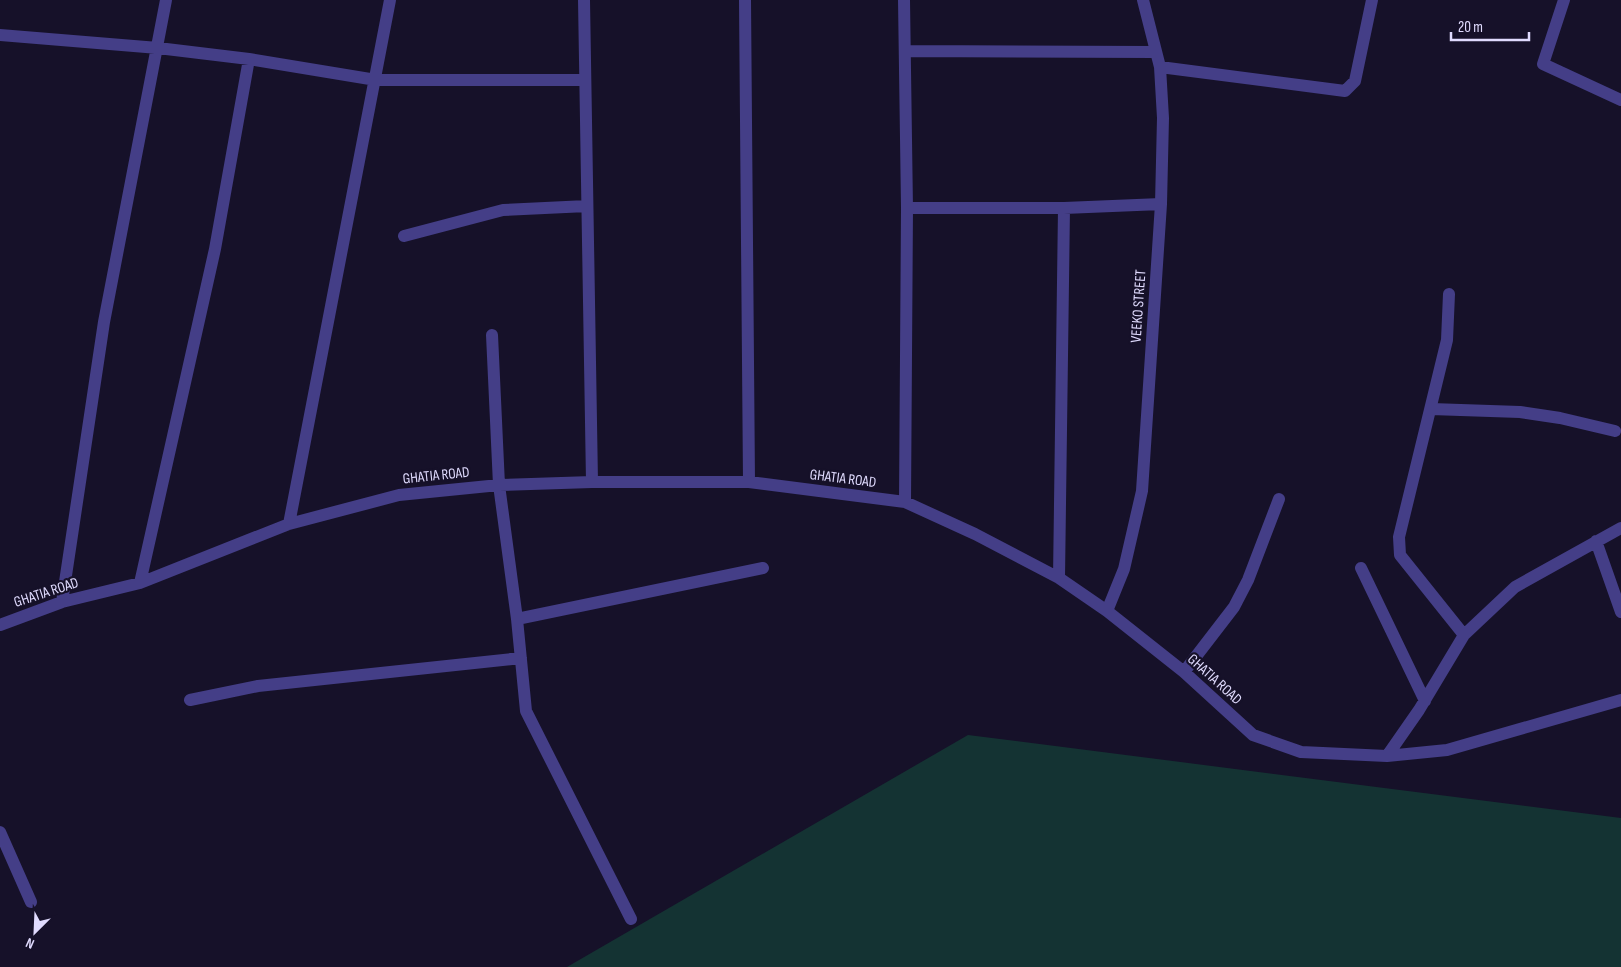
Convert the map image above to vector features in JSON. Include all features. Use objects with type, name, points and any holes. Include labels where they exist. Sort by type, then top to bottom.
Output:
[{"type":"street","points":[[62,602],[104,322],[166,0]]},
{"type":"street","points":[[290,524],[390,0]]},
{"type":"street","points":[[584,0],[592,482]]},
{"type":"street","points":[[745,0],[749,482]]},
{"type":"street","points":[[904,0],[907,208],[905,502]]},
{"type":"street","name":"VEEKO STREET","points":[[1107,611],[1124,569],[1142,491],[1161,204],[1163,118],[1160,67],[1143,0]]},
{"type":"street","points":[[1160,67],[1345,91],[1355,81],[1372,0]]},
{"type":"street","points":[[1564,0],[1543,64],[1621,100]]},
{"type":"street","points":[[0,35],[158,48],[249,59],[376,80],[584,80]]},
{"type":"street","points":[[904,51],[1155,52]]},
{"type":"street","points":[[140,583],[215,248],[249,59]]},
{"type":"street","points":[[907,208],[1064,208],[1161,204]]},
{"type":"street","points":[[404,236],[504,210],[586,206]]},
{"type":"street","points":[[1059,578],[1064,208]]},
{"type":"street","points":[[1448,294],[1447,340],[1399,537],[1400,554],[1464,635]]},
{"type":"street","points":[[492,335],[499,485],[517,619],[526,711],[631,919]]},
{"type":"street","points":[[1430,409],[1520,412],[1560,418],[1615,431]]},
{"type":"street","name":"GHATIA ROAD","points":[[0,625],[62,602],[140,583],[290,524],[398,495],[499,485],[592,482],[749,482],[905,502],[975,534],[1059,578],[1107,611],[1184,672],[1252,735],[1301,752],[1386,756],[1447,750],[1621,700]]},
{"type":"street","points":[[1184,672],[1234,607],[1248,580],[1279,499]]},
{"type":"street","points":[[1386,756],[1424,701],[1464,635],[1515,587],[1621,528]]},
{"type":"street","points":[[1596,541],[1621,612]]},
{"type":"street","points":[[517,619],[763,568]]},
{"type":"street","points":[[1361,568],[1424,701]]},
{"type":"street","points":[[190,700],[258,686],[521,658]]},
{"type":"street","points":[[0,832],[31,902]]},
{"type":"green space","points":[[968,735],[1621,818],[1621,967],[567,967]]}]
